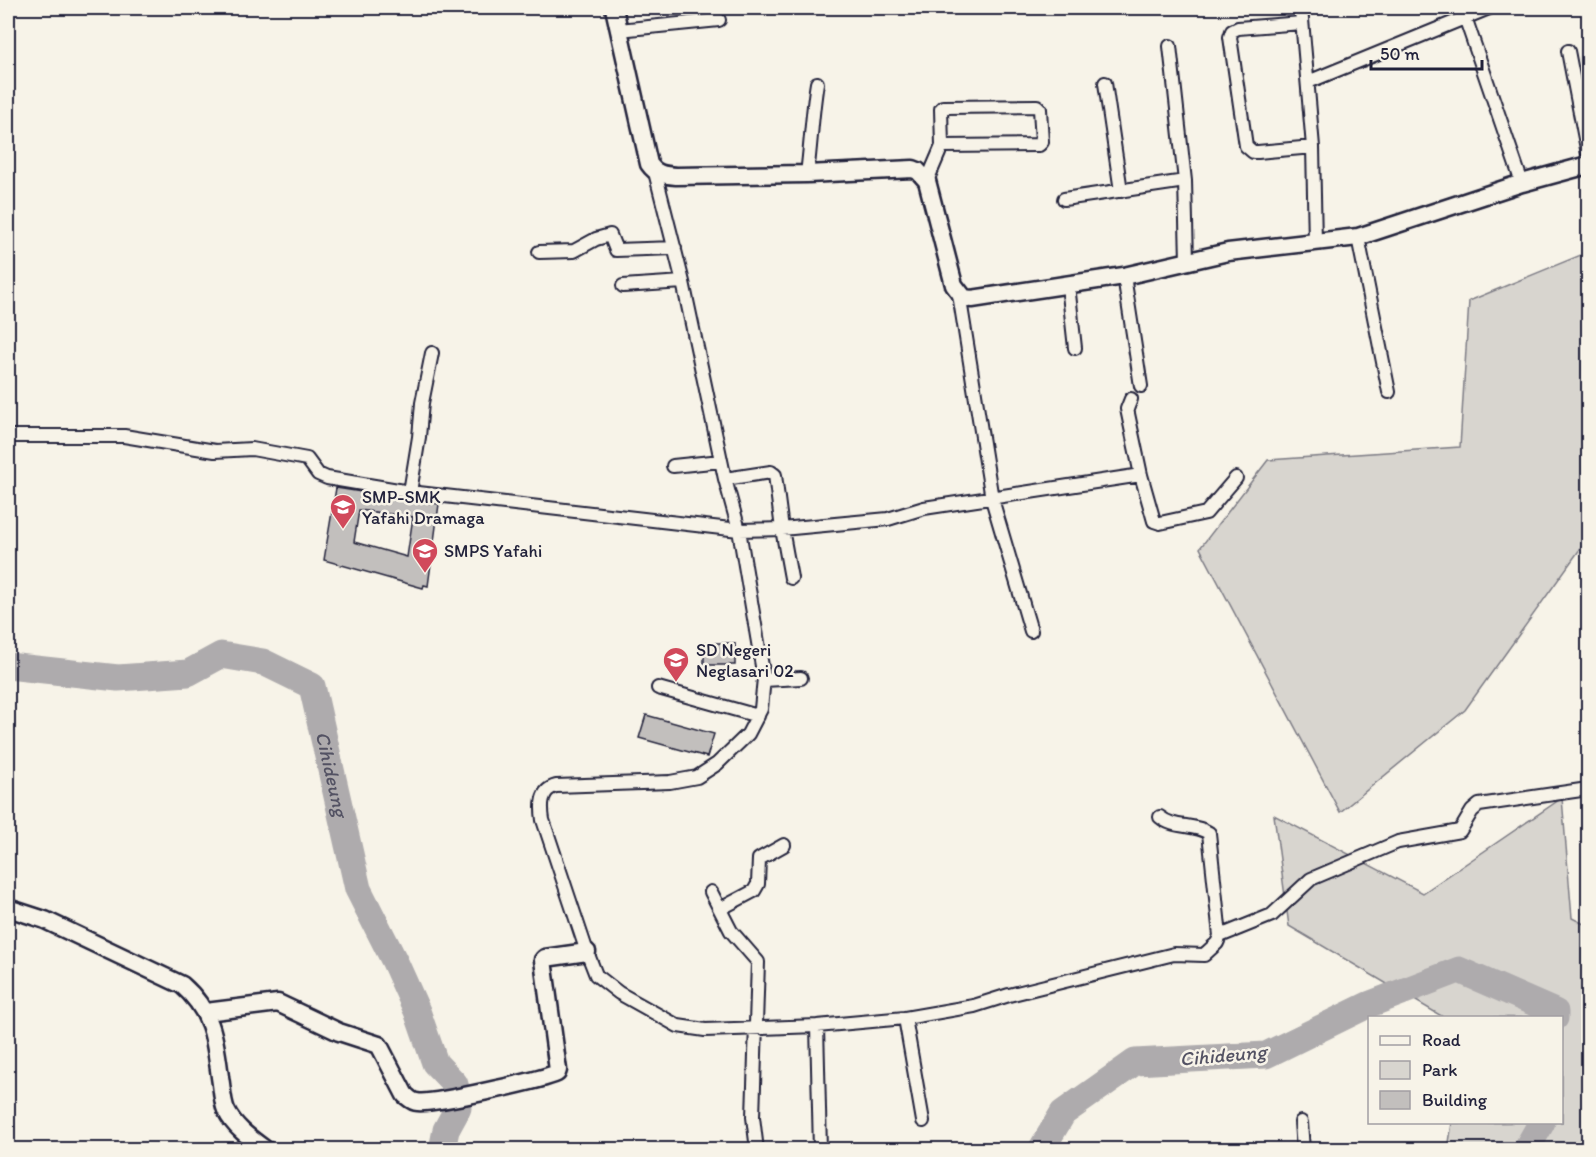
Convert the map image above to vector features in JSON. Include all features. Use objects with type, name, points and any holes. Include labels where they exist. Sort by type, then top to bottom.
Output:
[{"type":"street","points":[[614,8],[649,164],[655,172],[684,282],[721,461],[739,530],[764,680],[764,695],[758,716],[738,745],[717,764],[697,777],[670,782],[556,786],[549,788],[545,793],[541,808],[543,820],[596,975],[633,1002],[667,1018],[678,1026],[705,1030],[817,1026],[905,1018],[974,1006],[1008,995],[1174,954],[1204,955],[1217,943],[1220,936],[1209,833],[1202,829],[1170,824],[1160,817]]},
{"type":"street","points":[[1301,8],[1313,147],[1315,243]]},
{"type":"street","points":[[1308,82],[1489,8]]},
{"type":"street","points":[[1466,17],[1522,183]]},
{"type":"street","points":[[619,30],[719,20]]},
{"type":"street","points":[[1302,23],[1238,28],[1232,31],[1230,37],[1246,146],[1258,153],[1313,147]]},
{"type":"street","points":[[1170,46],[1185,181],[1187,261]]},
{"type":"street","points":[[1568,51],[1588,154]]},
{"type":"street","points":[[807,174],[817,83]]},
{"type":"street","points":[[1105,83],[1121,191]]},
{"type":"street","points":[[927,181],[942,146],[941,109],[943,107],[1037,106],[1040,109],[1042,142],[1039,145],[942,146]]},
{"type":"street","points":[[959,294],[964,298],[981,300],[1124,276],[1250,249],[1358,237],[1522,183],[1588,165]]},
{"type":"street","points":[[655,172],[675,176],[807,174],[905,168],[918,171],[927,181],[954,285],[959,294],[992,499],[1031,632]]},
{"type":"street","points":[[1064,199],[1185,181]]},
{"type":"street","points":[[539,252],[574,251],[596,239],[610,235],[616,250],[675,248]]},
{"type":"street","points":[[1358,237],[1389,392]]},
{"type":"street","points":[[1124,276],[1141,386]]},
{"type":"street","points":[[623,286],[684,282]]},
{"type":"street","points":[[1068,285],[1075,348]]},
{"type":"street","points":[[410,492],[422,403],[432,353]]},
{"type":"street","points":[[1131,399],[1127,409],[1141,475],[1154,520],[1157,523],[1206,513],[1236,478]]},
{"type":"street","points":[[8,436],[124,436],[215,451],[252,449],[307,459],[318,474],[327,478],[410,492],[739,530],[888,519],[924,508],[1141,475]]},
{"type":"street","points":[[673,466],[721,461]]},
{"type":"street","points":[[725,479],[774,473],[791,578]]},
{"type":"street","points":[[764,680],[801,678]]},
{"type":"street","points":[[658,688],[758,716]]},
{"type":"street","points":[[1220,936],[1272,915],[1311,879],[1398,842],[1460,831],[1472,811],[1479,805],[1588,789]]},
{"type":"street","points":[[720,909],[754,891],[758,884],[759,859],[784,845]]},
{"type":"street","points":[[711,892],[731,931],[758,962],[753,1117],[757,1149]]},
{"type":"street","points":[[8,908],[45,920],[182,985],[206,1012],[216,1044],[227,1111],[241,1130],[266,1149]]},
{"type":"street","points":[[206,1012],[267,1003],[284,1005],[339,1032],[379,1045],[405,1095],[411,1101],[424,1102],[486,1091],[556,1073],[558,1070],[543,960],[587,952]]},
{"type":"street","points":[[905,1018],[923,1121]]},
{"type":"street","points":[[817,1026],[820,1149]]},
{"type":"street","points":[[1301,1122],[1303,1149]]},
{"type":"green space","points":[[1588,252],[1588,538],[1465,710],[1340,812],[1200,548],[1268,460],[1460,447],[1469,301]]},
{"type":"green space","points":[[1562,798],[1572,918],[1588,926],[1588,1149],[1448,1149],[1452,1124],[1563,1124],[1563,1016],[1441,1016],[1289,926],[1274,815],[1423,893]]},
{"type":"building","name":"SMP-SMK Yafahi Dramaga","points":[[336,488],[439,504],[428,586],[424,585],[423,588],[324,560]],"holes":[[[359,510],[413,517],[407,557],[354,542]]]},
{"type":"building","points":[[704,643],[735,643],[735,665],[704,665]]},
{"type":"building","points":[[646,715],[714,734],[707,757],[639,738]]},
{"type":"waterway","name":"Cihideung","points":[[8,666],[118,678],[188,673],[221,655],[263,662],[312,686],[358,889],[417,1011],[435,1063],[455,1084],[458,1108],[446,1130],[442,1150]]},
{"type":"waterway","name":"Cihideung","points":[[1041,1150],[1063,1113],[1135,1062],[1266,1055],[1368,1005],[1459,970],[1555,1012],[1555,1016]]},
{"type":"waterway","name":"Cihideung","points":[[1526,1150],[1541,1124]]},
{"type":"place","name":"SMP-SMK Yafahi Dramaga","points":[[343,530]]},
{"type":"place","name":"SMPS Yafahi","points":[[425,574]]},
{"type":"place","name":"SD Negeri Neglasari 02","points":[[676,683]]}]
